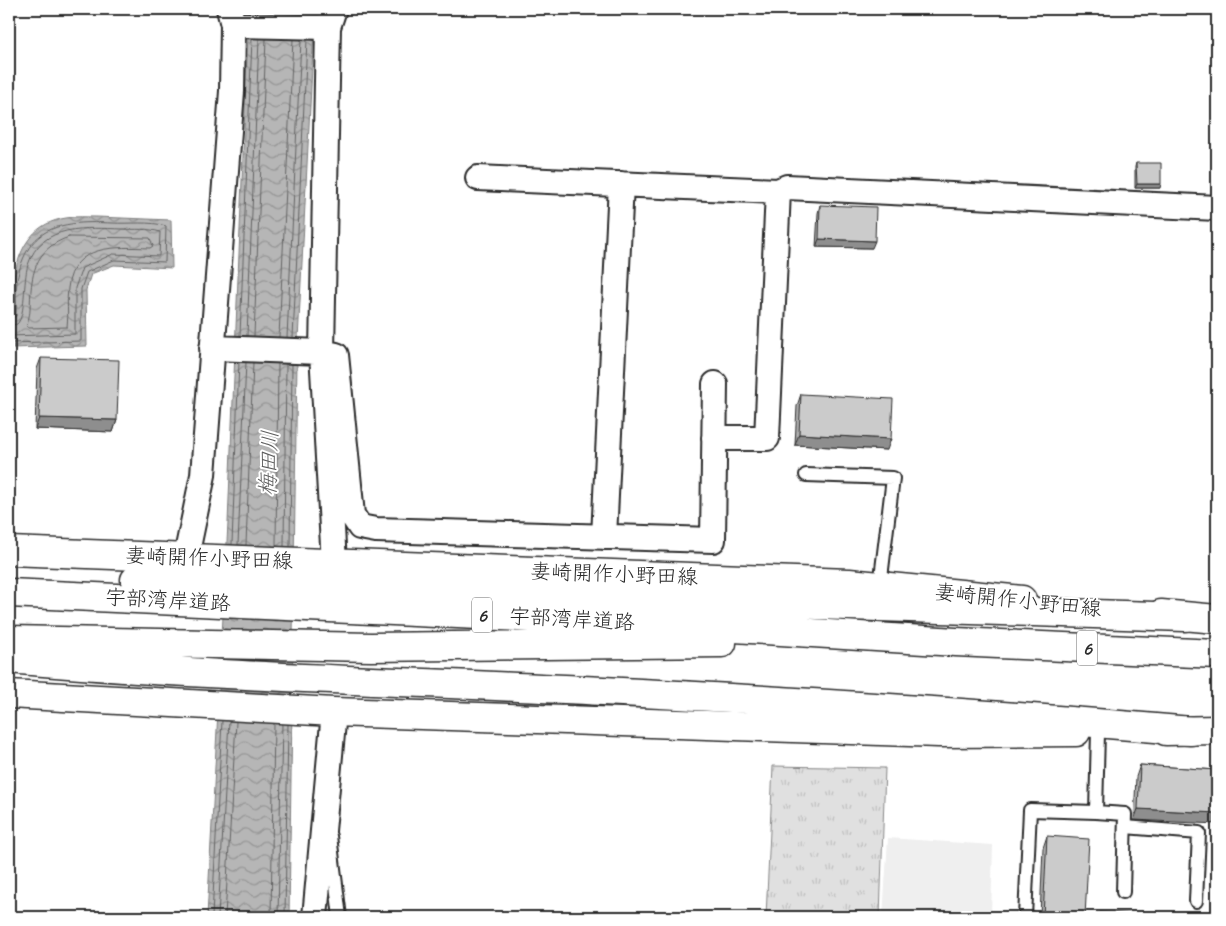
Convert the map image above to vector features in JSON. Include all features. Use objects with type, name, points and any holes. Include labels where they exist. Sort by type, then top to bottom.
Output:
[{"type":"main road","name":"妻崎開作小野田線","points":[[9,551],[329,562],[880,586],[1217,619]]},
{"type":"main road","points":[[9,580],[279,583],[606,598],[1185,617]]},
{"type":"main road","name":"宇部湾岸道路","points":[[9,593],[669,624],[956,642],[1217,654]]},
{"type":"main road","name":"宇部湾岸道路","points":[[9,640],[371,647],[956,642]]},
{"type":"main road","points":[[9,659],[214,674],[602,691],[948,711],[1204,730]]},
{"type":"main road","points":[[9,694],[334,712],[929,733],[1204,730]]},
{"type":"street","points":[[191,557],[223,348],[234,19],[326,21],[315,352],[329,562]]},
{"type":"street","points":[[478,178],[778,191],[787,187],[1217,208]]},
{"type":"street","points":[[604,537],[621,184]]},
{"type":"street","points":[[714,438],[767,438],[778,191]]},
{"type":"street","points":[[223,348],[315,352],[336,356],[352,515],[360,527],[376,530],[713,540],[715,384]]},
{"type":"street","points":[[315,917],[334,712]]},
{"type":"lane","points":[[806,475],[893,478],[880,586]]},
{"type":"lane","points":[[1096,812],[1098,732]]},
{"type":"lane","points":[[325,806],[334,857],[340,917]]},
{"type":"lane","points":[[1025,917],[1030,810],[1125,814],[1123,892]]},
{"type":"lane","points":[[1125,827],[1199,833],[1196,901]]},
{"type":"shaded area","points":[[888,838],[993,845],[991,917],[883,917]]},
{"type":"green space","points":[[773,766],[885,768],[880,917],[766,917]]},
{"type":"water","name":"梅田川","points":[[249,9],[315,9],[297,360],[289,917],[207,917],[228,523]]},
{"type":"water","points":[[97,217],[171,220],[172,268],[114,265],[91,274],[86,290],[87,346],[10,348],[13,289],[16,269],[22,251],[32,236],[46,224],[66,218]]},
{"type":"building","points":[[1136,163],[1161,163],[1161,184],[1137,184]]},
{"type":"building","points":[[820,205],[876,207],[875,241],[819,239]]},
{"type":"building","points":[[41,358],[119,360],[117,420],[39,418]]},
{"type":"building","points":[[801,394],[893,399],[891,439],[799,434]]},
{"type":"building","points":[[1140,765],[1217,770],[1217,813],[1138,809]]},
{"type":"building","points":[[1047,836],[1089,839],[1085,917],[1043,917]]},
{"type":"building","points":[[1100,912],[1161,915],[1161,917],[1099,917]]}]
